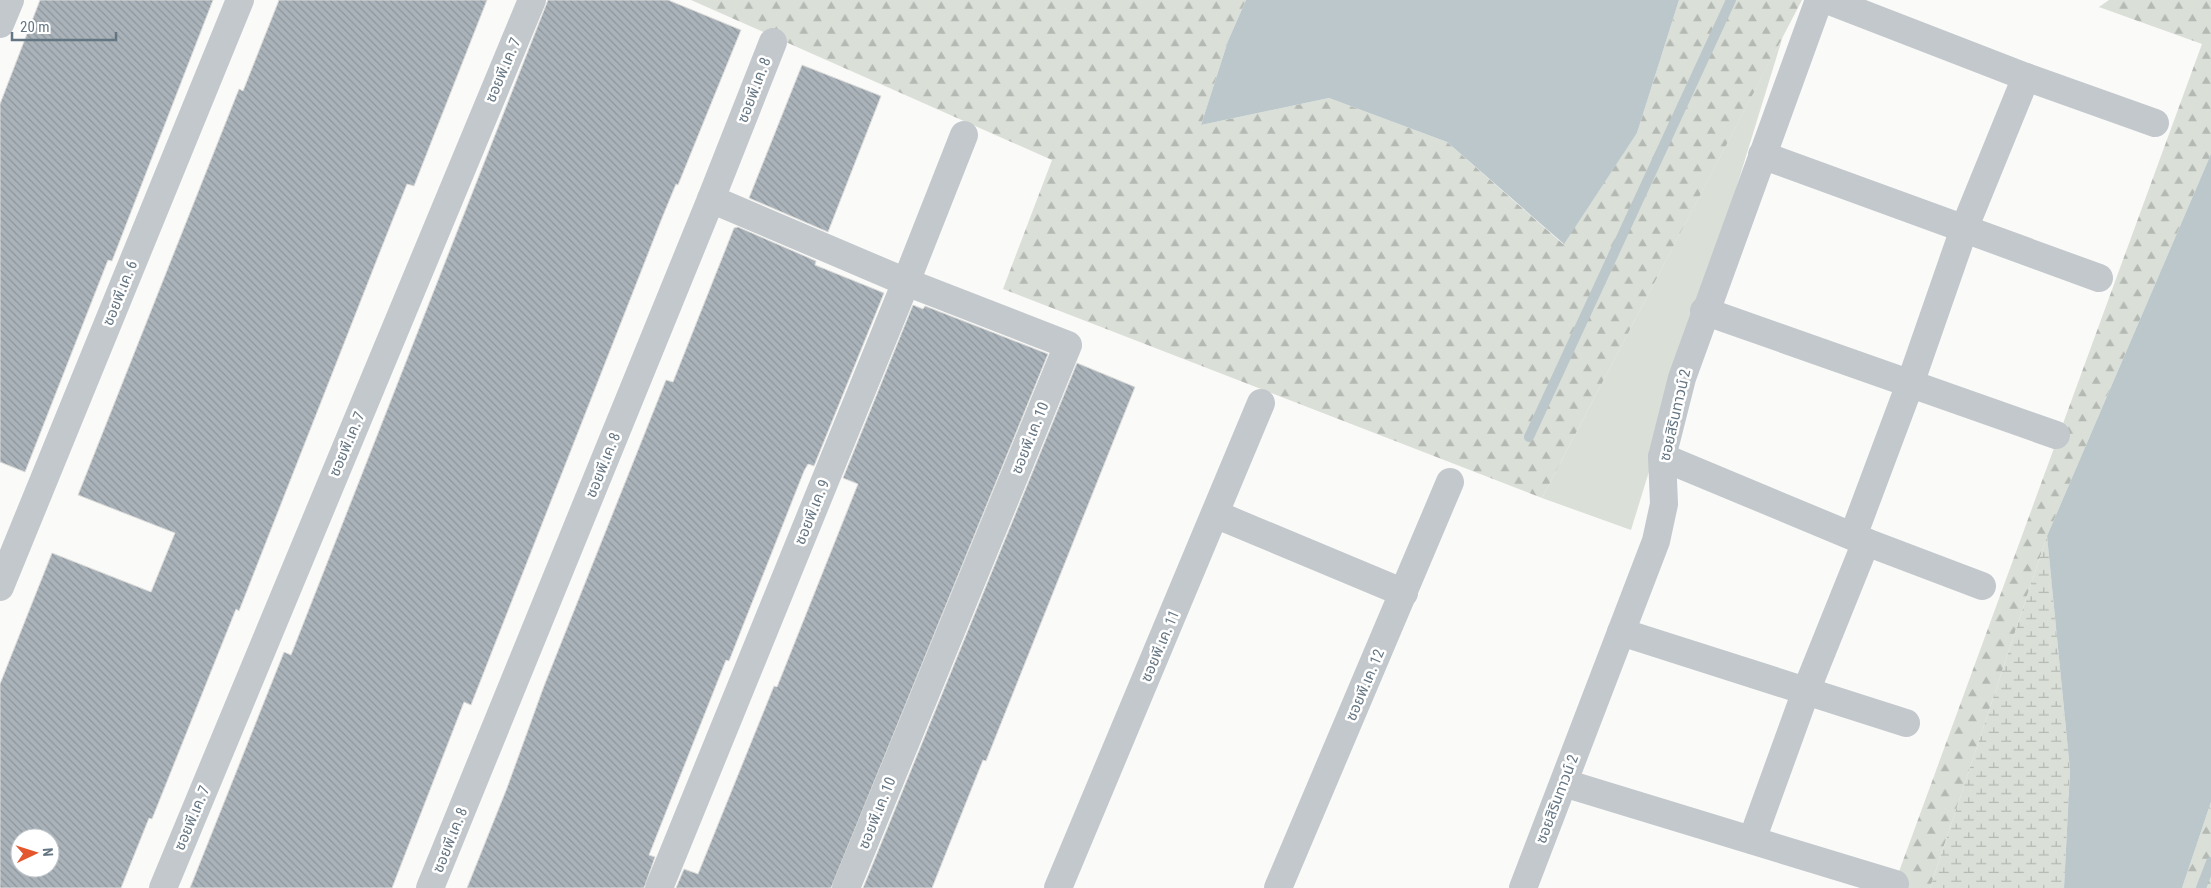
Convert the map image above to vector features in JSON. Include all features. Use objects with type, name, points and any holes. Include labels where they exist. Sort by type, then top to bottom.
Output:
[{"type":"street","points":[[0,24],[10,0]]},
{"type":"street","name":"ซอยพี.เค. 6","points":[[0,587],[240,0]]},
{"type":"street","name":"ซอยพี.เค. 7","points":[[163,888],[532,0]]},
{"type":"street","name":"ซอยสิรินทาวน์ 2","points":[[1523,888],[1656,541],[1664,504],[1662,457],[1682,378],[1704,311],[1819,0]]},
{"type":"street","points":[[1827,0],[2026,77],[2155,123]]},
{"type":"street","name":"ซอยพี.เค. 8","points":[[430,888],[711,199],[773,42]]},
{"type":"street","points":[[1752,840],[1860,539],[1910,384],[1964,229],[2026,77]]},
{"type":"street","name":"ซอยพี.เค. 9","points":[[659,888],[906,282],[964,134]]},
{"type":"street","points":[[1762,155],[2098,278]]},
{"type":"street","name":"ซอยพี.เค. 10","points":[[711,199],[906,282],[1068,345],[846,888]]},
{"type":"street","points":[[1704,311],[2056,435]]},
{"type":"street","name":"ซอยพี.เค. 11","points":[[1058,888],[1261,403]]},
{"type":"street","points":[[1662,457],[1860,539],[1982,586]]},
{"type":"street","name":"ซอยพี.เค. 12","points":[[1278,888],[1450,482]]},
{"type":"street","points":[[1215,514],[1404,593]]},
{"type":"street","points":[[1621,632],[1906,723]]},
{"type":"street","points":[[1564,783],[1895,884]]},
{"type":"green space","points":[[691,0],[1246,0],[1228,41],[1201,125],[1329,98],[1447,142],[1563,244],[1637,133],[1679,0],[1802,0],[1542,498],[1003,289],[1052,160]]},
{"type":"green space","points":[[2109,0],[2211,0],[2211,154],[2047,536],[1930,888],[1893,888],[2202,44],[2099,7]]},
{"type":"green space","points":[[1783,36],[1631,530],[1542,498]]},
{"type":"green space","points":[[2047,536],[2070,770],[2064,888],[1930,888]]},
{"type":"green space","points":[[2211,802],[2211,888],[2182,888]]},
{"type":"shaded area","points":[[1246,0],[1679,0],[1637,133],[1564,244],[1447,142],[1329,98],[1201,125],[1228,41]]},
{"type":"shaded area","points":[[2211,154],[2211,802],[2182,888],[2064,888],[2070,770],[2047,536]]},
{"type":"building","points":[[40,0],[213,0],[112,261],[108,260],[25,472],[0,462],[0,104]]},
{"type":"building","points":[[279,0],[487,0],[414,186],[407,184],[239,611],[236,609],[152,819],[149,818],[121,888],[0,888],[0,684],[52,553],[151,592],[175,533],[78,495],[239,89],[243,91]]},
{"type":"building","points":[[548,0],[668,0],[741,30],[678,185],[676,184],[662,218],[471,705],[464,702],[392,888],[190,888],[284,652],[291,655]]},
{"type":"building","points":[[802,65],[881,96],[828,232],[749,198]]},
{"type":"building","points":[[738,227],[816,261],[815,265],[884,293],[814,466],[808,464],[804,471],[729,661],[726,660],[649,855],[655,857],[644,888],[467,888],[507,788],[544,686],[666,380],[673,382],[734,228]]},
{"type":"building","points":[[913,305],[923,309],[925,306],[1048,354],[831,888],[676,888],[684,869],[698,874],[774,686],[777,687],[858,484],[843,478]]},
{"type":"building","points":[[1077,363],[1135,387],[986,761],[983,760],[932,888],[863,888]]},
{"type":"waterway","points":[[1529,437],[1731,0]]},
{"type":"waterway","points":[[2201,888],[2211,862]]}]
